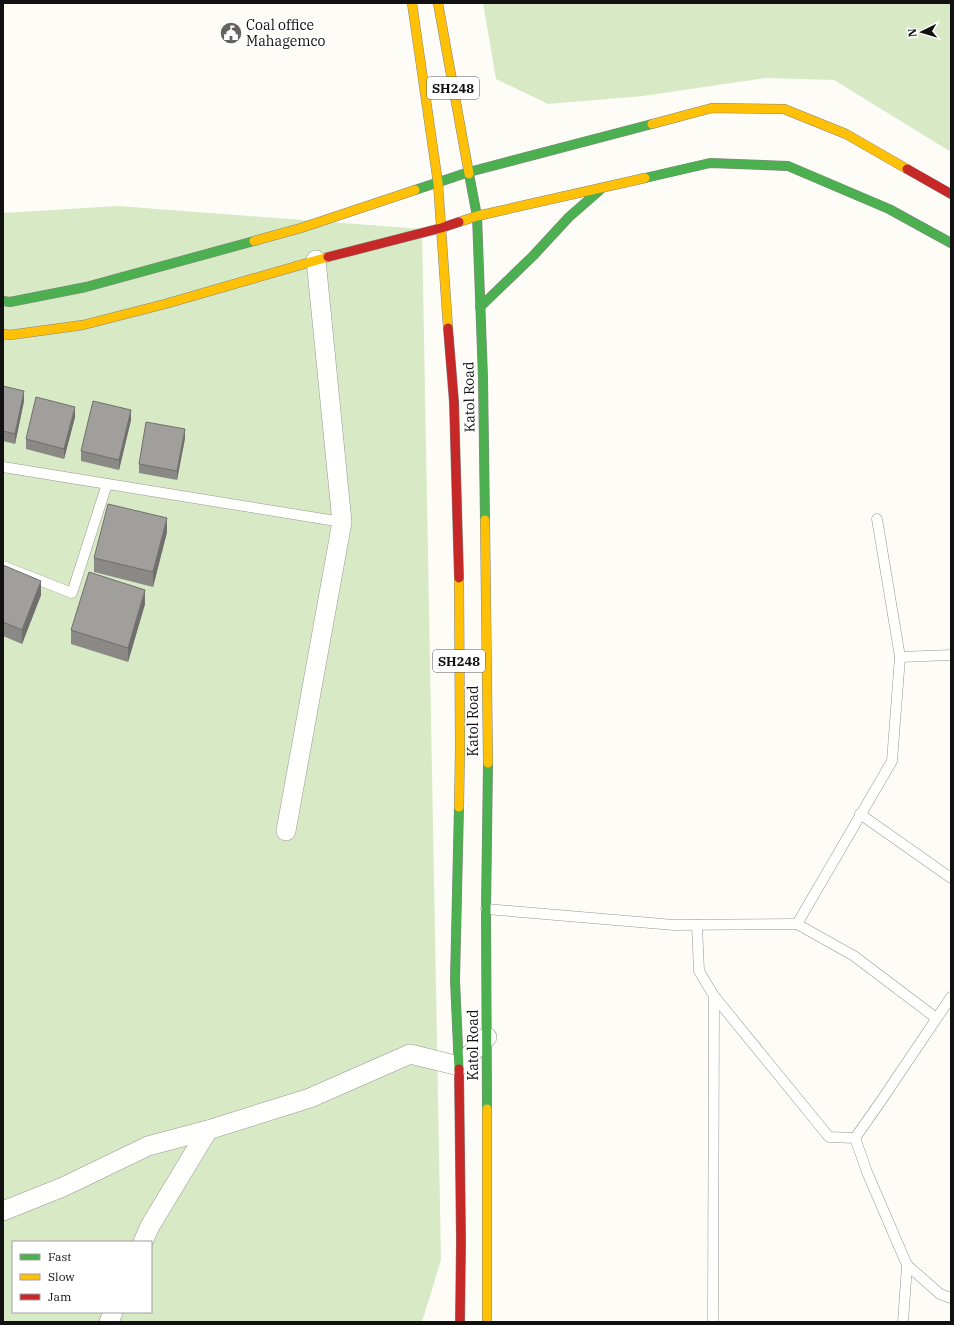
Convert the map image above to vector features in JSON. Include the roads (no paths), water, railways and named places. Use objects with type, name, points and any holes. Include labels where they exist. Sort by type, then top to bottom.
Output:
[{"type":"main road","name":"Katol Road","points":[[412,3],[438,183],[442,228],[444,285],[454,402],[458,562],[460,749],[455,980],[459,1066],[461,1241],[460,1322]]},
{"type":"main road","name":"Katol Road","points":[[438,3],[477,216],[483,378],[488,746],[486,909],[488,1236],[487,1322]]},
{"type":"main road","points":[[3,301],[10,302],[86,287],[301,228],[469,172],[712,108],[784,109],[846,134],[951,194]]},
{"type":"main road","points":[[3,334],[10,335],[83,325],[165,304],[316,260],[442,228],[477,216],[710,163],[788,166],[889,209],[951,243]]},
{"type":"main road","points":[[480,307],[533,256],[569,217],[602,188]]},
{"type":"street","points":[[286,831],[342,522],[316,260]]},
{"type":"street","points":[[3,1211],[63,1187],[148,1146],[208,1130],[310,1098],[410,1054],[459,1066],[487,1037]]},
{"type":"street","points":[[143,1241],[150,1226],[208,1130]]},
{"type":"lane","points":[[3,467],[342,522]]},
{"type":"lane","points":[[3,566],[72,593],[107,484]]},
{"type":"lane","points":[[797,924],[892,761],[900,657],[877,519]]},
{"type":"lane","points":[[900,657],[951,654]]},
{"type":"lane","points":[[860,814],[951,878]]},
{"type":"lane","points":[[486,909],[674,925],[797,924],[854,956],[936,1018]]},
{"type":"lane","points":[[696,925],[699,971],[714,996],[829,1137],[855,1138]]},
{"type":"lane","points":[[712,1322],[714,996]]},
{"type":"lane","points":[[855,1138],[951,997]]},
{"type":"lane","points":[[855,1138],[867,1172],[907,1265],[940,1294],[951,1298]]},
{"type":"lane","points":[[903,1322],[907,1265]]},
{"type":"place","name":"Coal office Mahagemco","points":[[231,33]]}]
